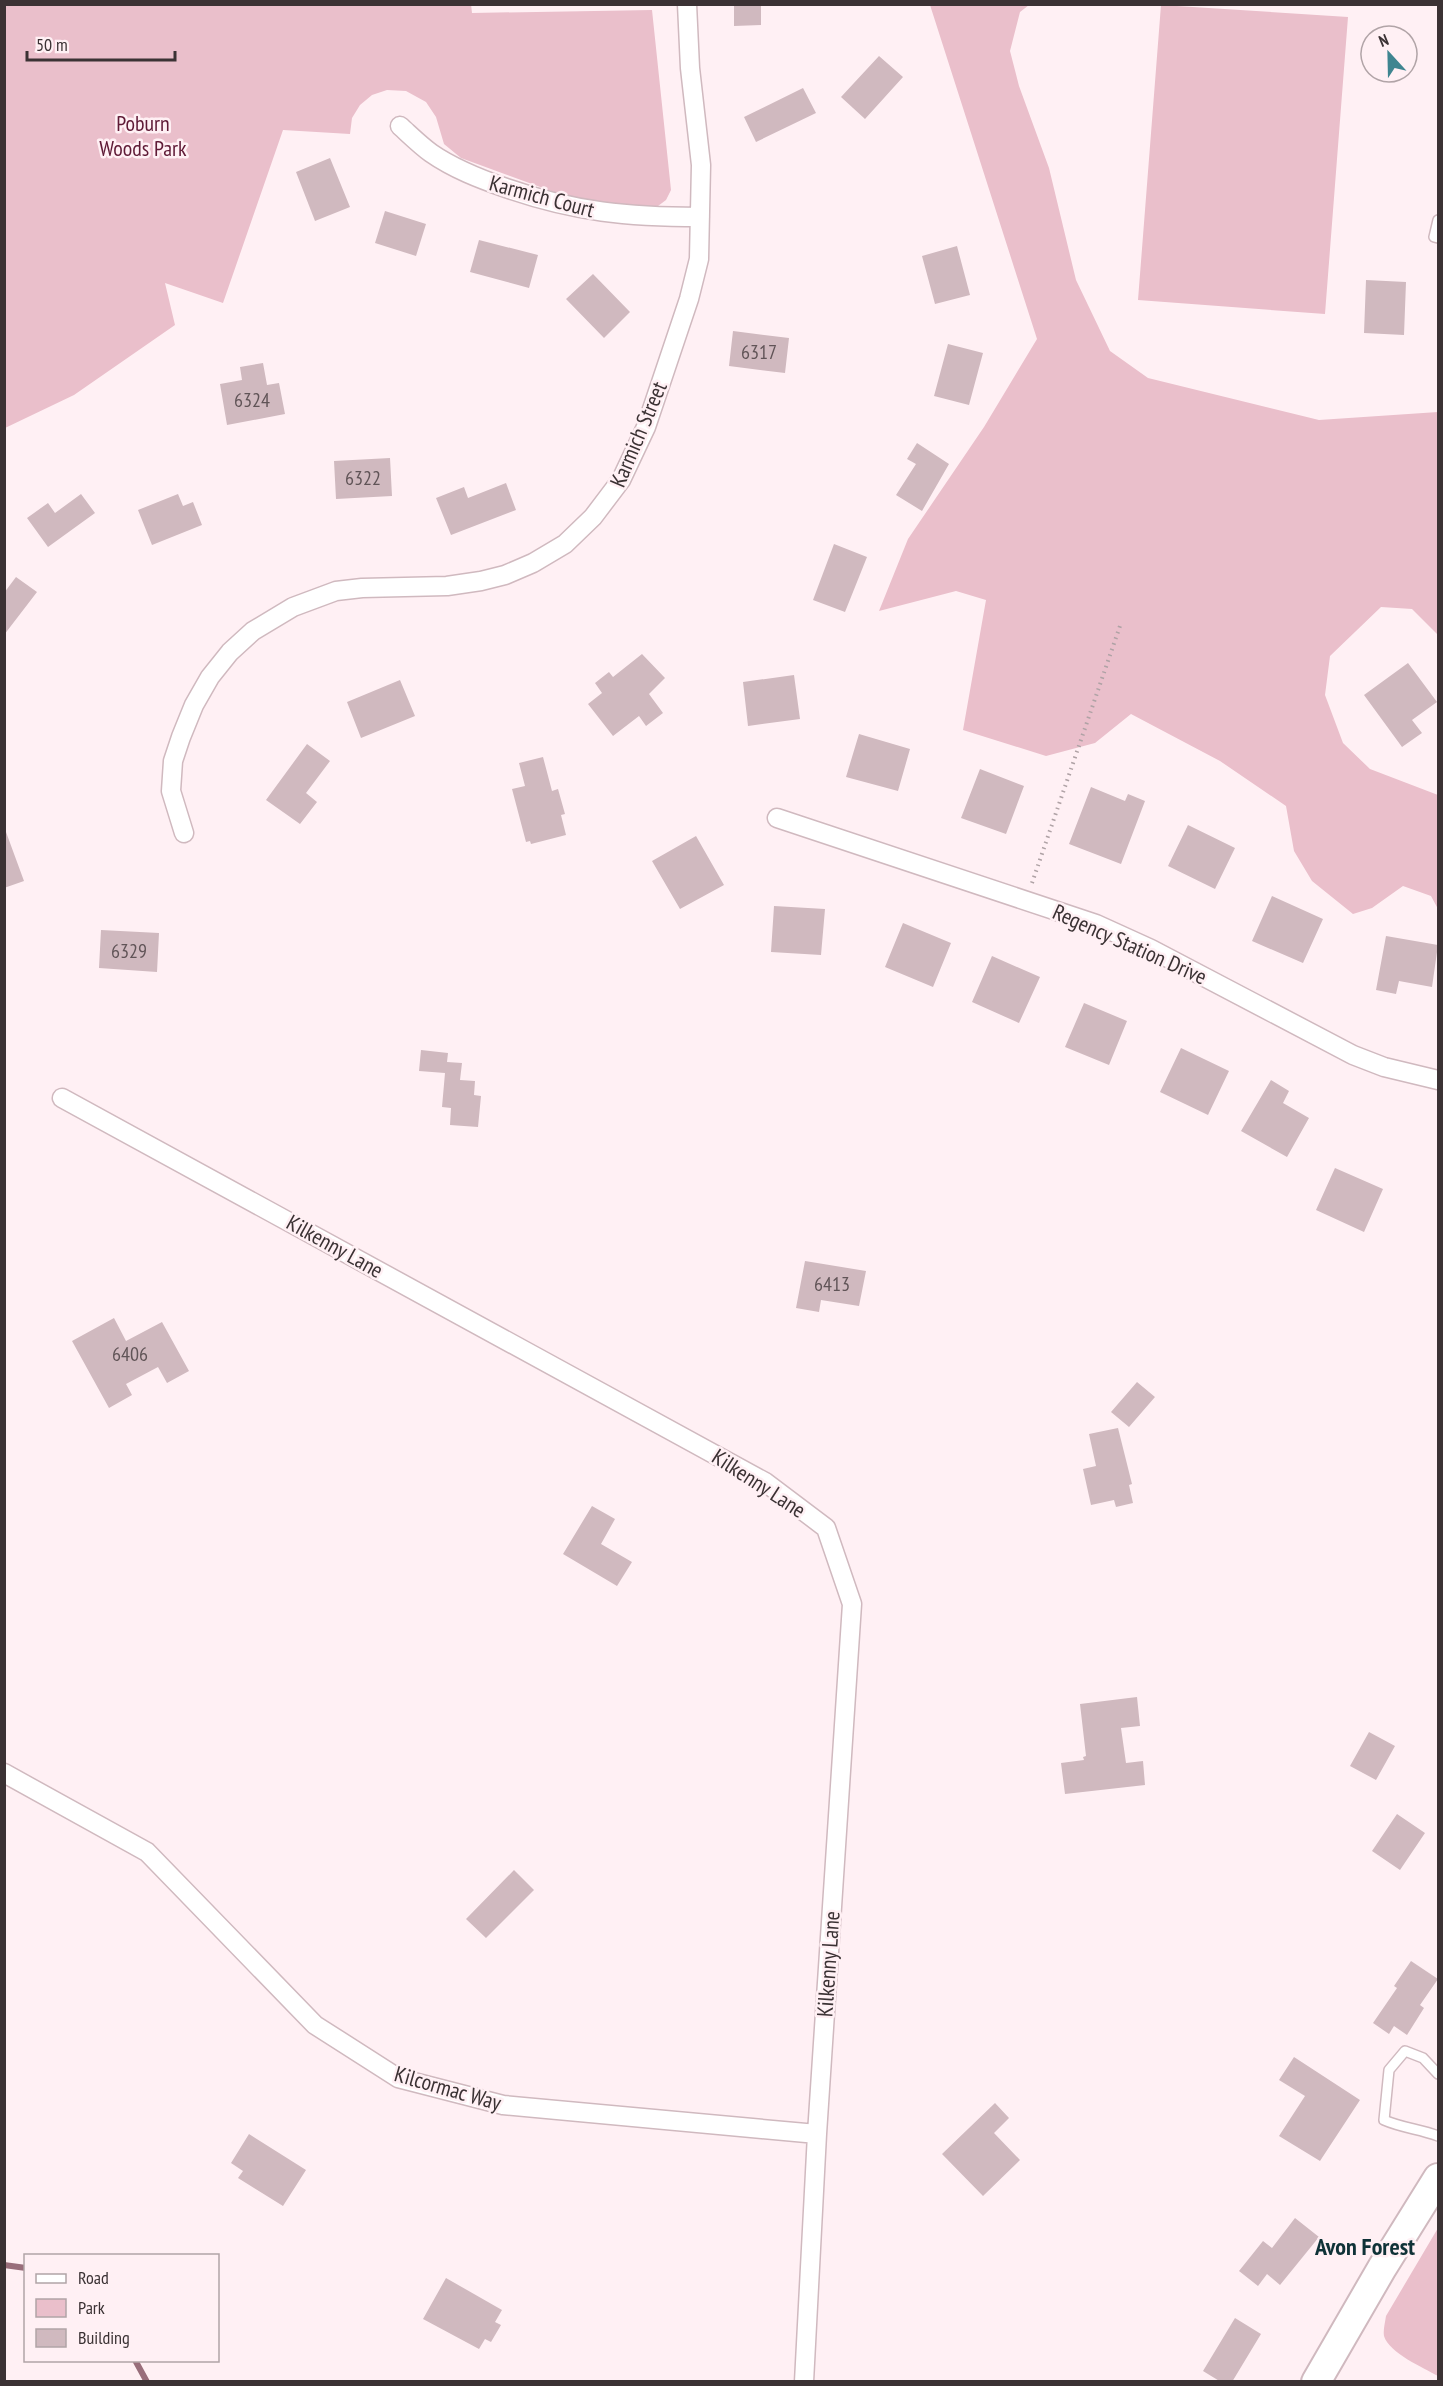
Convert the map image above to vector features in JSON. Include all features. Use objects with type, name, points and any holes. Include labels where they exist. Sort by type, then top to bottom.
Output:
[{"type":"main road","points":[[1316,2382],[1382,2268],[1438,2178]]},
{"type":"street","name":"Karmich Street","points":[[184,833],[171,791],[173,761],[181,737],[194,705],[210,676],[230,652],[253,631],[293,607],[336,591],[362,588],[447,586],[505,575],[533,563],[565,543],[593,517],[621,480],[646,427],[689,299],[699,259],[701,165],[690,68],[687,4]]},
{"type":"street","name":"Karmich Court","points":[[400,126],[430,152],[456,168],[482,180],[542,201],[601,213],[700,217]]},
{"type":"street","name":"Regency Station Drive","points":[[777,818],[1027,899],[1096,924],[1151,949],[1353,1055],[1384,1067],[1438,1080]]},
{"type":"street","name":"Kilkenny Lane","points":[[62,1098],[758,1478],[826,1528],[852,1604],[817,2134],[804,2382]]},
{"type":"street","name":"Kilcormac Way","points":[[4,1773],[147,1852],[315,2025],[398,2078],[503,2105],[817,2134]]},
{"type":"lane","points":[[1438,220],[1434,237],[1438,238]]},
{"type":"lane","points":[[1438,2074],[1423,2058],[1405,2051],[1389,2070],[1384,2120],[1402,2128],[1422,2129],[1438,2136]]},
{"type":"path","points":[[1027,899],[1121,623]]},
{"type":"green space","name":"Poburn Woods Park","points":[[471,4],[472,13],[652,10],[671,190],[666,200],[658,206],[642,207],[588,201],[554,192],[461,158],[444,144],[436,117],[426,102],[406,91],[387,90],[372,95],[360,105],[352,118],[350,134],[283,130],[223,303],[165,283],[175,325],[74,395],[5,428],[5,5]]},
{"type":"green space","points":[[930,5],[1029,5],[1020,12],[1010,51],[1019,86],[1049,168],[1076,280],[1110,351],[1148,378],[1319,420],[1438,412],[1438,635],[1412,609],[1381,607],[1330,656],[1325,695],[1343,743],[1370,769],[1438,795],[1438,909],[1431,896],[1403,886],[1372,908],[1353,914],[1312,881],[1294,851],[1286,806],[1220,761],[1131,714],[1095,743],[1046,756],[963,730],[986,600],[956,591],[879,611],[908,539],[984,427],[1037,339]]},
{"type":"green space","points":[[1161,5],[1348,17],[1325,314],[1138,300]]},
{"type":"green space","points":[[1438,2228],[1438,2376],[1393,2348],[1387,2342],[1384,2331],[1386,2316]]},
{"type":"building","points":[[734,4],[761,4],[761,25],[734,26]]},
{"type":"building","points":[[879,56],[903,77],[865,119],[841,97]]},
{"type":"building","points":[[803,88],[816,113],[756,142],[744,117]]},
{"type":"building","points":[[330,158],[350,207],[315,221],[296,172]]},
{"type":"building","points":[[385,211],[426,224],[416,256],[375,243]]},
{"type":"building","points":[[479,240],[538,255],[529,288],[470,272]]},
{"type":"building","points":[[957,246],[970,295],[935,304],[922,256]]},
{"type":"building","points":[[593,274],[630,312],[604,338],[566,299]]},
{"type":"building","points":[[1366,280],[1406,282],[1404,335],[1364,333]]},
{"type":"building","points":[[733,331],[789,338],[785,373],[729,366]]},
{"type":"building","points":[[948,344],[983,353],[969,405],[934,396]]},
{"type":"building","points":[[263,363],[267,385],[279,383],[285,414],[227,425],[220,384],[242,380],[240,367]]},
{"type":"building","points":[[917,443],[949,464],[922,511],[896,495],[916,464],[907,459]]},
{"type":"building","points":[[390,458],[392,496],[336,499],[334,461]]},
{"type":"building","points":[[506,483],[516,510],[451,535],[436,498],[464,487],[468,498]]},
{"type":"building","points":[[81,494],[95,513],[48,547],[27,518],[48,503],[55,513]]},
{"type":"building","points":[[178,494],[183,506],[193,502],[202,525],[152,545],[138,510]]},
{"type":"building","points":[[834,544],[867,557],[845,612],[813,600]]},
{"type":"building","points":[[16,577],[37,592],[4,635],[4,593]]},
{"type":"building","points":[[642,654],[665,678],[649,694],[663,713],[646,726],[639,716],[613,736],[588,704],[602,693],[595,683],[609,672],[613,677]]},
{"type":"building","points":[[1408,663],[1437,702],[1412,720],[1422,733],[1402,747],[1364,695]]},
{"type":"building","points":[[794,675],[800,719],[748,726],[743,682]]},
{"type":"building","points":[[400,680],[415,716],[361,738],[347,702]]},
{"type":"building","points":[[859,734],[910,749],[898,791],[846,777]]},
{"type":"building","points":[[307,744],[330,761],[306,793],[317,802],[300,824],[266,800]]},
{"type":"building","points":[[543,757],[552,791],[558,789],[565,814],[561,815],[566,835],[531,844],[530,841],[526,842],[512,789],[525,786],[519,763]]},
{"type":"building","points":[[980,769],[1024,786],[1006,834],[961,818]]},
{"type":"building","points":[[1091,787],[1125,801],[1128,794],[1145,801],[1121,864],[1069,844]]},
{"type":"building","points":[[1188,825],[1235,848],[1215,889],[1168,866]]},
{"type":"building","points":[[4,832],[6,832],[24,881],[4,888]]},
{"type":"building","points":[[696,836],[724,885],[680,909],[652,861]]},
{"type":"building","points":[[1272,896],[1323,919],[1303,963],[1252,941]]},
{"type":"building","points":[[774,906],[825,909],[821,955],[771,952]]},
{"type":"building","points":[[903,923],[951,943],[933,987],[885,967]]},
{"type":"building","points":[[101,930],[159,933],[157,972],[99,968]]},
{"type":"building","points":[[1386,936],[1438,945],[1432,987],[1399,981],[1396,994],[1376,990]]},
{"type":"building","points":[[992,956],[1040,977],[1019,1023],[972,1002]]},
{"type":"building","points":[[1084,1003],[1127,1021],[1109,1065],[1065,1047]]},
{"type":"building","points":[[1181,1048],[1229,1071],[1208,1115],[1160,1092]]},
{"type":"building","points":[[421,1050],[448,1053],[447,1062],[462,1063],[460,1080],[475,1081],[474,1095],[481,1096],[478,1127],[450,1125],[451,1108],[442,1107],[445,1073],[419,1071]]},
{"type":"building","points":[[1271,1080],[1289,1091],[1283,1103],[1309,1118],[1287,1157],[1241,1131]]},
{"type":"building","points":[[1335,1168],[1383,1189],[1364,1232],[1316,1210]]},
{"type":"building","points":[[805,1261],[866,1271],[859,1306],[821,1300],[819,1312],[796,1308]]},
{"type":"building","points":[[114,1318],[126,1341],[162,1322],[189,1371],[167,1383],[158,1367],[126,1384],[132,1395],[109,1408],[72,1341]]},
{"type":"building","points":[[1137,1382],[1155,1397],[1129,1427],[1111,1412]]},
{"type":"building","points":[[1118,1428],[1132,1484],[1129,1485],[1133,1503],[1116,1507],[1114,1500],[1091,1505],[1083,1469],[1096,1466],[1089,1434]]},
{"type":"building","points":[[592,1506],[615,1519],[601,1544],[632,1562],[617,1586],[563,1554]]},
{"type":"building","points":[[1137,1697],[1140,1726],[1121,1728],[1126,1763],[1143,1761],[1145,1785],[1065,1794],[1061,1763],[1084,1760],[1083,1757],[1086,1756],[1080,1704]]},
{"type":"building","points":[[1369,1732],[1395,1746],[1376,1780],[1350,1766]]},
{"type":"building","points":[[1397,1814],[1425,1833],[1400,1870],[1372,1851]]},
{"type":"building","points":[[514,1870],[534,1890],[486,1938],[466,1919]]},
{"type":"building","points":[[1411,1961],[1438,1979],[1420,2005],[1424,2008],[1407,2035],[1394,2026],[1389,2034],[1373,2023],[1397,1988],[1394,1986]]},
{"type":"building","points":[[1294,2057],[1360,2100],[1320,2161],[1279,2136],[1305,2096],[1279,2080]]},
{"type":"building","points":[[995,2103],[1009,2118],[994,2133],[1020,2160],[983,2196],[942,2154]]},
{"type":"building","points":[[249,2134],[306,2170],[283,2206],[238,2178],[243,2171],[231,2163]]},
{"type":"building","points":[[1295,2218],[1319,2237],[1280,2285],[1267,2274],[1258,2286],[1239,2271],[1263,2241],[1272,2248]]},
{"type":"building","points":[[446,2278],[502,2310],[495,2322],[501,2325],[491,2342],[485,2339],[479,2349],[423,2319]]},
{"type":"building","points":[[1235,2318],[1261,2334],[1232,2382],[1221,2382],[1203,2371]]},
{"type":"waterway","points":[[4,2265],[24,2268]]},
{"type":"waterway","points":[[136,2362],[147,2382]]},
{"type":"district","name":"Avon Forest","points":[[1365,2247]]}]
